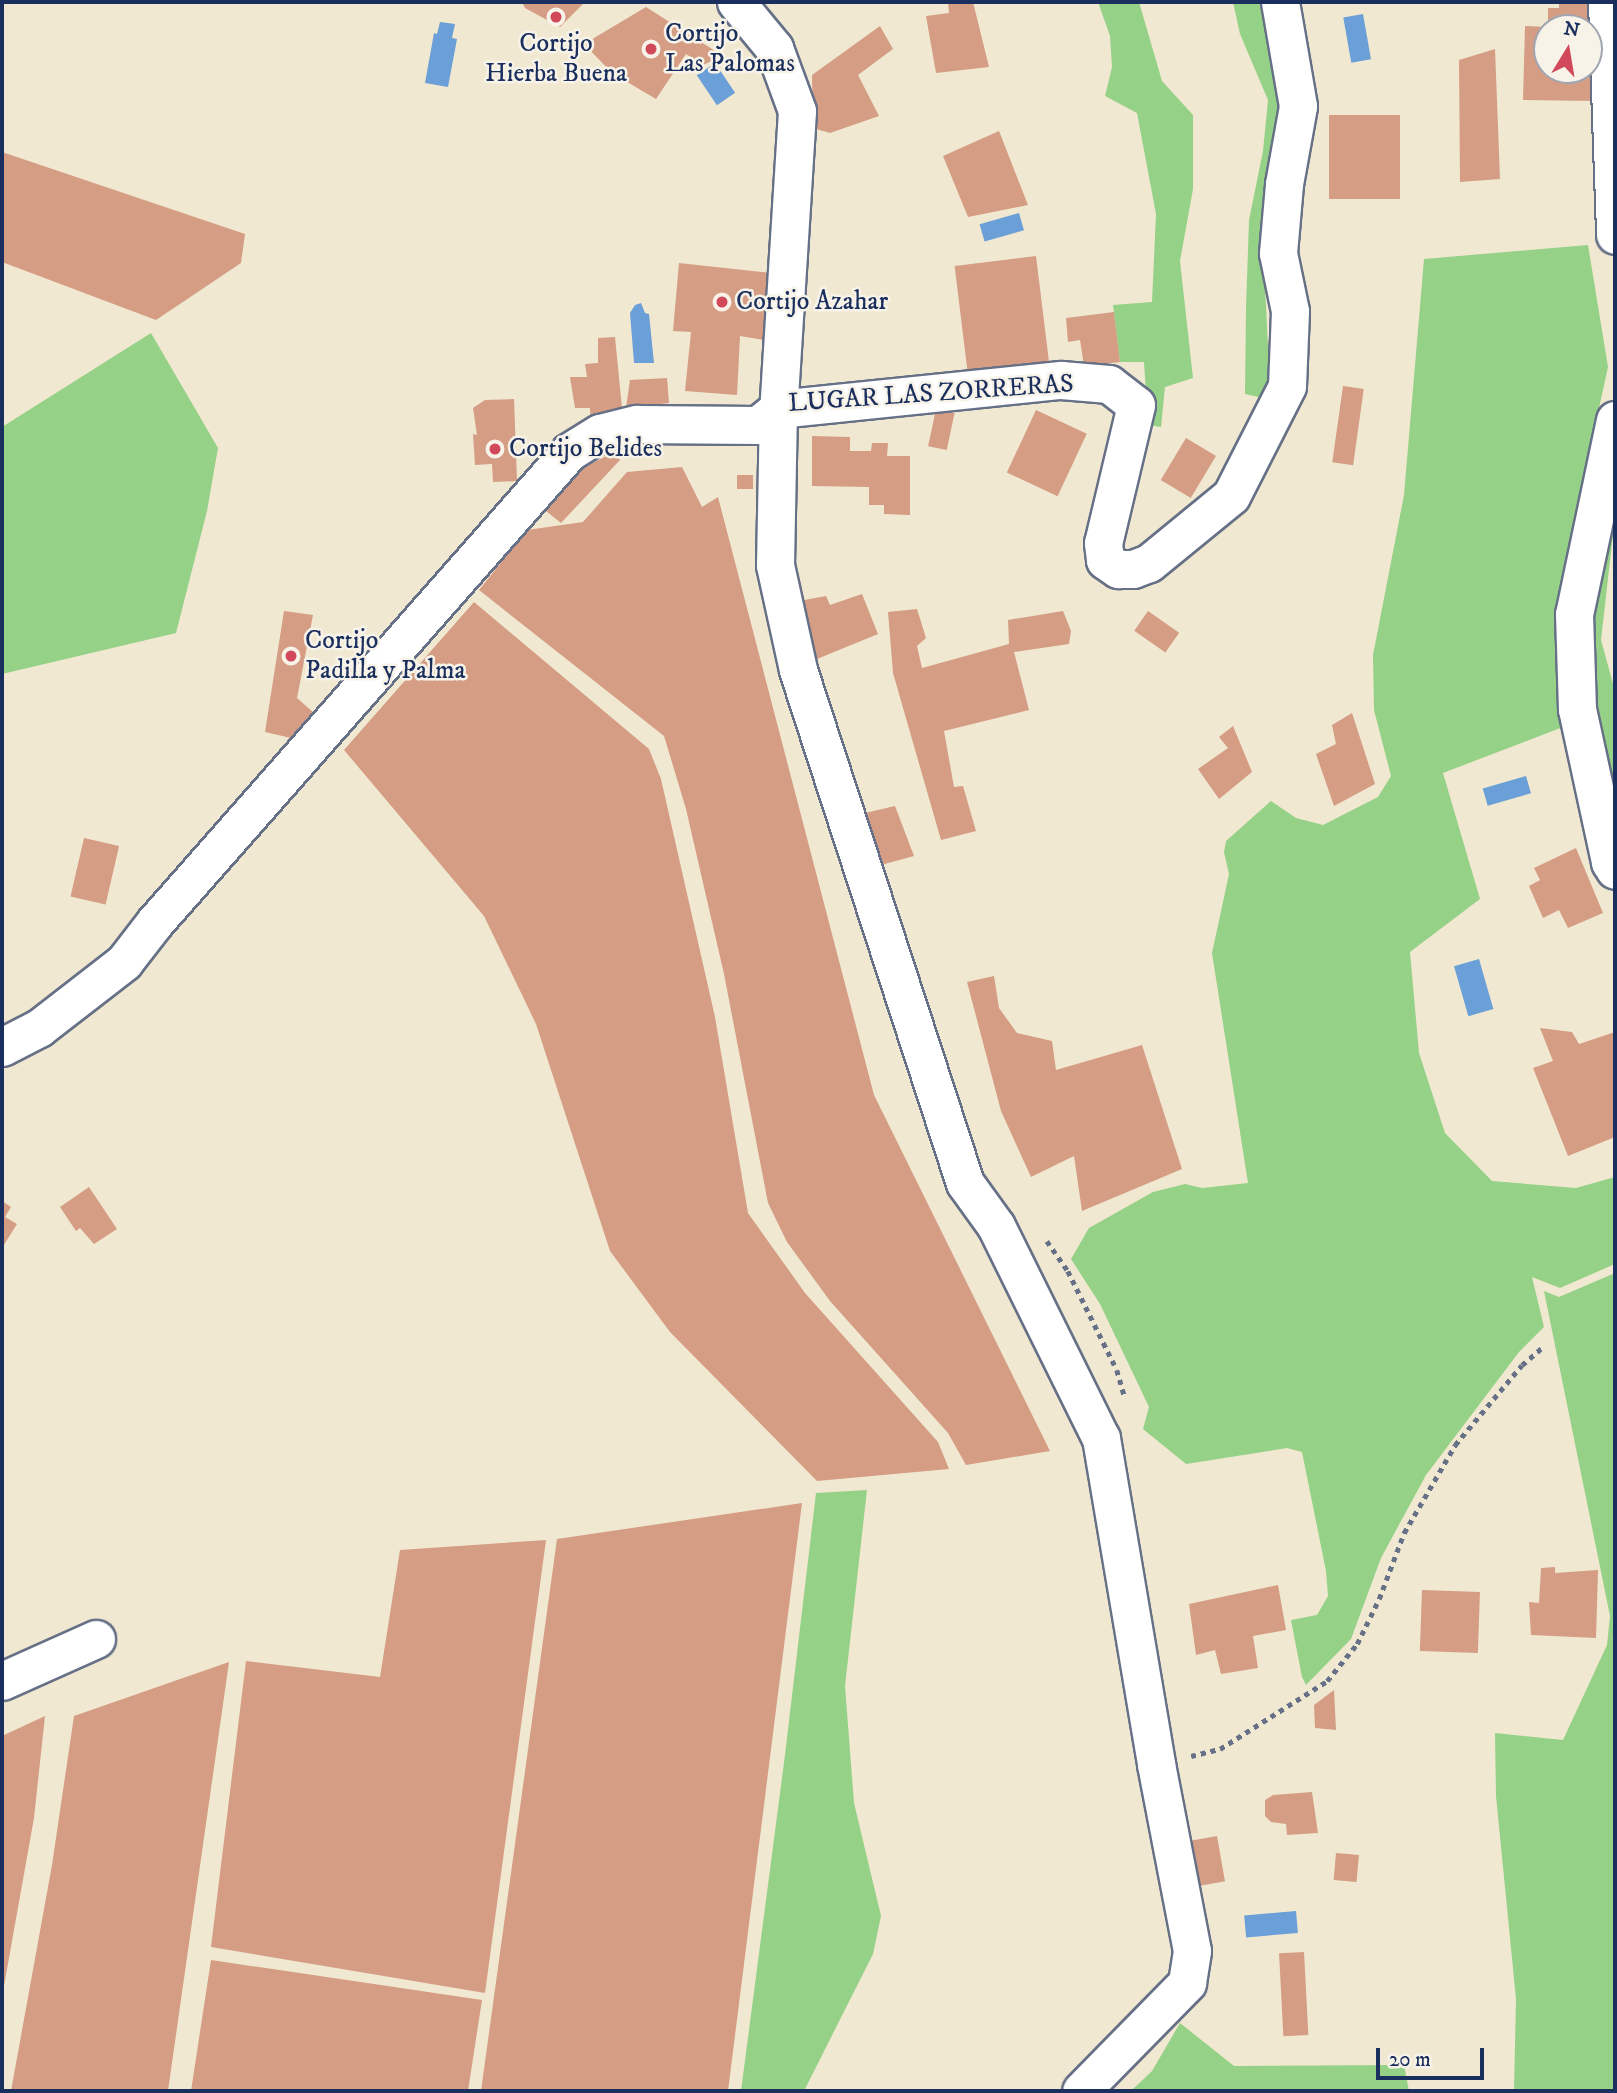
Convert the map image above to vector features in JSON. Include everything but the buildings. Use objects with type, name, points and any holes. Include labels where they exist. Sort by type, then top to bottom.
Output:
[{"type":"street","name":"LUGAR LAS ZORRERAS","points":[[736,2],[774,48],[797,111],[778,410],[1061,380],[1109,384],[1136,405],[1103,543],[1105,560],[1118,569],[1133,569],[1149,563],[1231,496],[1287,386],[1290,311],[1278,253],[1284,184],[1298,106],[1280,2]]},
{"type":"street","points":[[1607,2],[1615,235]]},
{"type":"street","points":[[2,1047],[39,1028],[124,962],[155,922],[569,452],[600,433],[637,424],[758,425],[778,410]]},
{"type":"street","points":[[778,410],[775,565],[797,670],[965,1183],[996,1226],[1101,1438],[1156,1764],[1192,1951],[1187,1983],[1081,2091]]},
{"type":"street","points":[[1615,420],[1574,614],[1577,709],[1610,862],[1615,870]]},
{"type":"street","points":[[2,1681],[96,1639]]},
{"type":"path","points":[[1156,1764],[1220,1749],[1327,1681],[1357,1644],[1380,1599],[1404,1533],[1455,1446],[1522,1365],[1543,1347]]},
{"type":"green space","points":[[1098,2],[1139,2],[1162,81],[1193,115],[1193,189],[1180,261],[1193,378],[1165,387],[1161,427],[1148,425],[1144,362],[1120,362],[1113,305],[1152,302],[1156,214],[1137,113],[1105,96],[1112,67],[1110,36]]},
{"type":"green space","points":[[1233,2],[1265,2],[1279,99],[1264,267],[1270,386],[1263,398],[1245,394],[1246,309],[1249,220],[1263,151],[1268,100],[1240,34]]},
{"type":"green space","points":[[1588,245],[1608,367],[1575,518],[1559,642],[1563,727],[1443,773],[1480,899],[1410,952],[1419,1053],[1445,1133],[1492,1181],[1576,1188],[1615,1177],[1615,1264],[1560,1288],[1532,1277],[1544,1327],[1519,1352],[1426,1475],[1381,1558],[1351,1639],[1306,1685],[1291,1620],[1317,1615],[1328,1596],[1326,1571],[1302,1452],[1287,1448],[1186,1464],[1143,1429],[1149,1407],[1100,1304],[1071,1259],[1089,1228],[1153,1192],[1185,1184],[1202,1188],[1248,1183],[1212,953],[1229,874],[1224,852],[1226,841],[1271,801],[1296,818],[1323,825],[1378,797],[1391,776],[1374,710],[1373,655],[1404,495],[1424,259]]},
{"type":"green space","points":[[151,333],[218,448],[207,511],[176,633],[2,674],[2,427]]},
{"type":"green space","points":[[1615,517],[1601,640],[1615,691],[1615,809],[1585,679],[1589,604],[1603,533]]},
{"type":"green space","points":[[1615,1273],[1615,2091],[1514,2091],[1516,1999],[1496,1796],[1495,1733],[1563,1740],[1607,1645],[1610,1616],[1544,1291],[1559,1297]]},
{"type":"green space","points":[[867,1490],[845,1686],[854,1803],[881,1916],[873,1954],[804,2091],[741,2091],[816,1493]]},
{"type":"green space","points":[[1180,2023],[1234,2066],[1404,2065],[1409,2091],[1131,2091],[1152,2071]]},
{"type":"water","points":[[1363,14],[1371,59],[1351,63],[1343,17]]},
{"type":"water","points":[[440,22],[455,24],[452,38],[457,39],[448,87],[425,83],[434,33],[437,34]]},
{"type":"water","points":[[715,63],[735,93],[717,105],[697,75]]},
{"type":"water","points":[[1019,213],[1024,230],[985,242],[980,224]]},
{"type":"water","points":[[641,303],[645,313],[649,314],[654,363],[634,363],[630,313],[635,305]]},
{"type":"water","points":[[1526,776],[1531,793],[1488,806],[1483,788]]},
{"type":"water","points":[[1479,959],[1493,1009],[1468,1016],[1454,966]]},
{"type":"water","points":[[1296,1911],[1298,1933],[1246,1937],[1244,1916]]},
{"type":"place","name":"Cortijo Hierba Buena","points":[[556,17]]},
{"type":"place","name":"Cortijo Las Palomas","points":[[651,49]]},
{"type":"place","name":"Cortijo Azahar","points":[[722,302]]},
{"type":"place","name":"Cortijo Belides","points":[[495,449]]},
{"type":"place","name":"Cortijo Padilla y Palma","points":[[291,656]]}]
